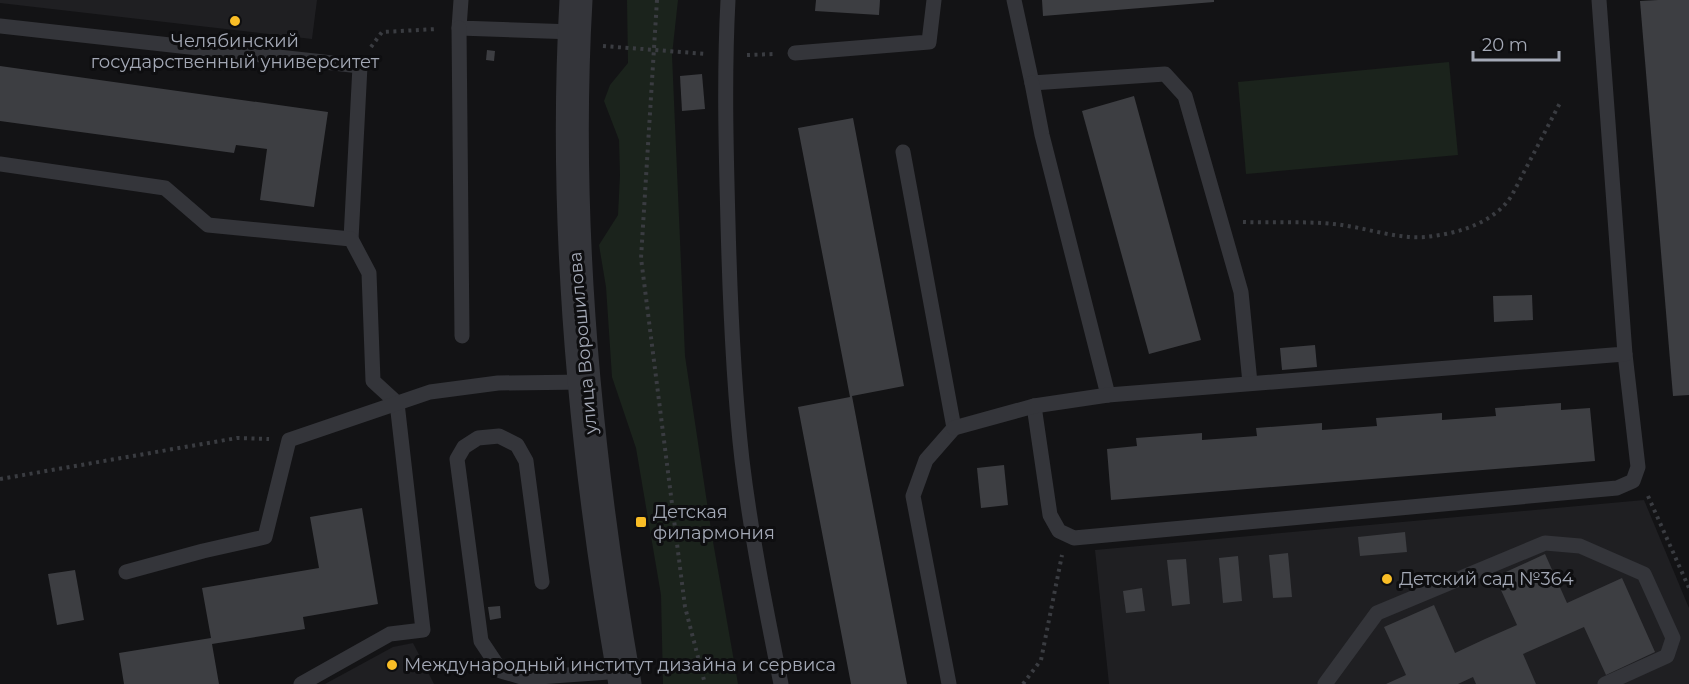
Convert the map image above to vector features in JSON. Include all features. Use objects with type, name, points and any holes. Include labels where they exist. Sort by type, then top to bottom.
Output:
[{"type":"street","name":"улица Ворошилова","points":[[574,25],[576,249],[585,382],[602,537],[624,678]]},
{"type":"lane","points":[[461,0],[459,28],[462,336]]},
{"type":"lane","points":[[728,0],[725,56],[726,155],[733,369],[742,461],[764,598],[781,684]]},
{"type":"lane","points":[[795,53],[929,42],[934,0]]},
{"type":"lane","points":[[1014,0],[1042,135],[1108,395]]},
{"type":"lane","points":[[1034,406],[1050,515],[1059,531],[1074,538],[1617,488],[1633,481],[1638,467],[1625,354],[1599,0]]},
{"type":"lane","points":[[459,28],[574,25]]},
{"type":"lane","points":[[0,26],[360,66],[351,239],[369,273],[373,381],[397,404],[423,630],[390,634],[301,684]]},
{"type":"lane","points":[[1032,83],[1165,74],[1185,96],[1240,292],[1250,383]]},
{"type":"lane","points":[[903,152],[954,428]]},
{"type":"lane","points":[[0,164],[165,188],[208,225],[351,239]]},
{"type":"lane","points":[[949,684],[913,496],[926,460],[954,428],[1034,406],[1108,395],[1625,354]]},
{"type":"lane","points":[[126,572],[265,537],[289,440],[430,392],[498,383],[585,382]]},
{"type":"lane","points":[[542,582],[526,461],[517,445],[499,436],[478,438],[464,447],[457,459],[481,641],[501,671],[525,678],[624,678]]},
{"type":"lane","points":[[1325,684],[1377,613],[1545,543],[1580,546],[1644,574],[1673,638],[1667,656],[1605,684]]},
{"type":"path","points":[[657,0],[641,258],[685,607],[705,684]]},
{"type":"path","points":[[574,25],[654,50],[725,56],[795,53]]},
{"type":"path","points":[[360,66],[382,32],[459,28]]},
{"type":"path","points":[[1221,222],[1334,224],[1425,237],[1463,229],[1487,220],[1504,207],[1561,101]]},
{"type":"path","points":[[0,479],[237,438],[289,440]]},
{"type":"path","points":[[1633,481],[1651,499],[1689,588]]},
{"type":"path","points":[[1023,684],[1041,660],[1066,534]]},
{"type":"shaded area","name":"Челябинский государственный университет","points":[[0,0],[317,0],[312,39],[0,3]]},
{"type":"shaded area","points":[[627,0],[678,0],[672,55],[685,356],[712,536],[738,684],[663,684],[661,595],[636,448],[612,377],[606,287],[599,245],[618,215],[619,140],[604,101],[610,85],[628,63]]},
{"type":"shaded area","points":[[1449,62],[1458,155],[1246,174],[1238,82]]},
{"type":"shaded area","name":"Детский сад №364","points":[[1644,500],[1689,608],[1689,684],[1109,684],[1095,550]]},
{"type":"shaded area","name":"Международный институт дизайна и сервиса","points":[[413,643],[434,684],[325,684],[393,647]]},
{"type":"building","points":[[816,0],[880,0],[879,15],[815,11]]},
{"type":"building","points":[[1042,0],[1214,0],[1214,2],[1043,16]]},
{"type":"building","points":[[1689,0],[1689,395],[1673,396],[1640,1]]},
{"type":"building","points":[[487,50],[495,51],[494,61],[486,60]]},
{"type":"building","points":[[0,66],[328,112],[314,207],[260,200],[267,149],[236,145],[234,153],[0,121]]},
{"type":"building","points":[[702,74],[705,109],[682,111],[680,76]]},
{"type":"building","points":[[1134,96],[1201,340],[1149,354],[1082,111]]},
{"type":"building","points":[[853,118],[904,386],[852,396],[907,684],[851,684],[798,407],[850,397],[798,128]]},
{"type":"building","points":[[1532,295],[1533,320],[1494,322],[1493,296]]},
{"type":"building","points":[[1315,345],[1317,367],[1282,370],[1280,348]]},
{"type":"building","points":[[1561,403],[1561,410],[1590,408],[1595,461],[1111,500],[1107,449],[1137,446],[1136,438],[1202,433],[1202,440],[1257,436],[1256,428],[1322,423],[1322,430],[1377,426],[1376,418],[1442,413],[1442,420],[1496,416],[1495,408]]},
{"type":"building","points":[[1004,465],[1008,505],[981,508],[977,468]]},
{"type":"building","points":[[362,508],[378,604],[303,617],[305,629],[212,644],[219,684],[124,684],[119,653],[211,638],[202,588],[319,568],[310,517]]},
{"type":"building","points":[[1405,532],[1407,552],[1360,556],[1358,537]]},
{"type":"building","points":[[1288,553],[1292,597],[1273,598],[1269,555]]},
{"type":"building","points":[[1545,554],[1567,603],[1622,578],[1655,652],[1606,675],[1584,627],[1523,654],[1536,684],[1476,684],[1473,677],[1458,684],[1386,684],[1406,675],[1384,627],[1434,605],[1455,653],[1517,625],[1495,577]]},
{"type":"building","points":[[1238,556],[1242,601],[1223,603],[1219,558]]},
{"type":"building","points":[[1186,559],[1190,604],[1172,606],[1167,560]]},
{"type":"building","points":[[75,570],[84,620],[57,625],[48,574]]},
{"type":"building","points":[[1142,588],[1145,611],[1126,613],[1123,591]]},
{"type":"building","points":[[500,606],[501,618],[490,620],[488,607]]},
{"type":"place","name":"Челябинский государственный университет","points":[[235,21]]},
{"type":"place","name":"Детская филармония","points":[[641,522]]},
{"type":"place","name":"Детский сад №364","points":[[1387,579]]},
{"type":"place","name":"Международный институт дизайна и сервиса","points":[[392,665]]}]
